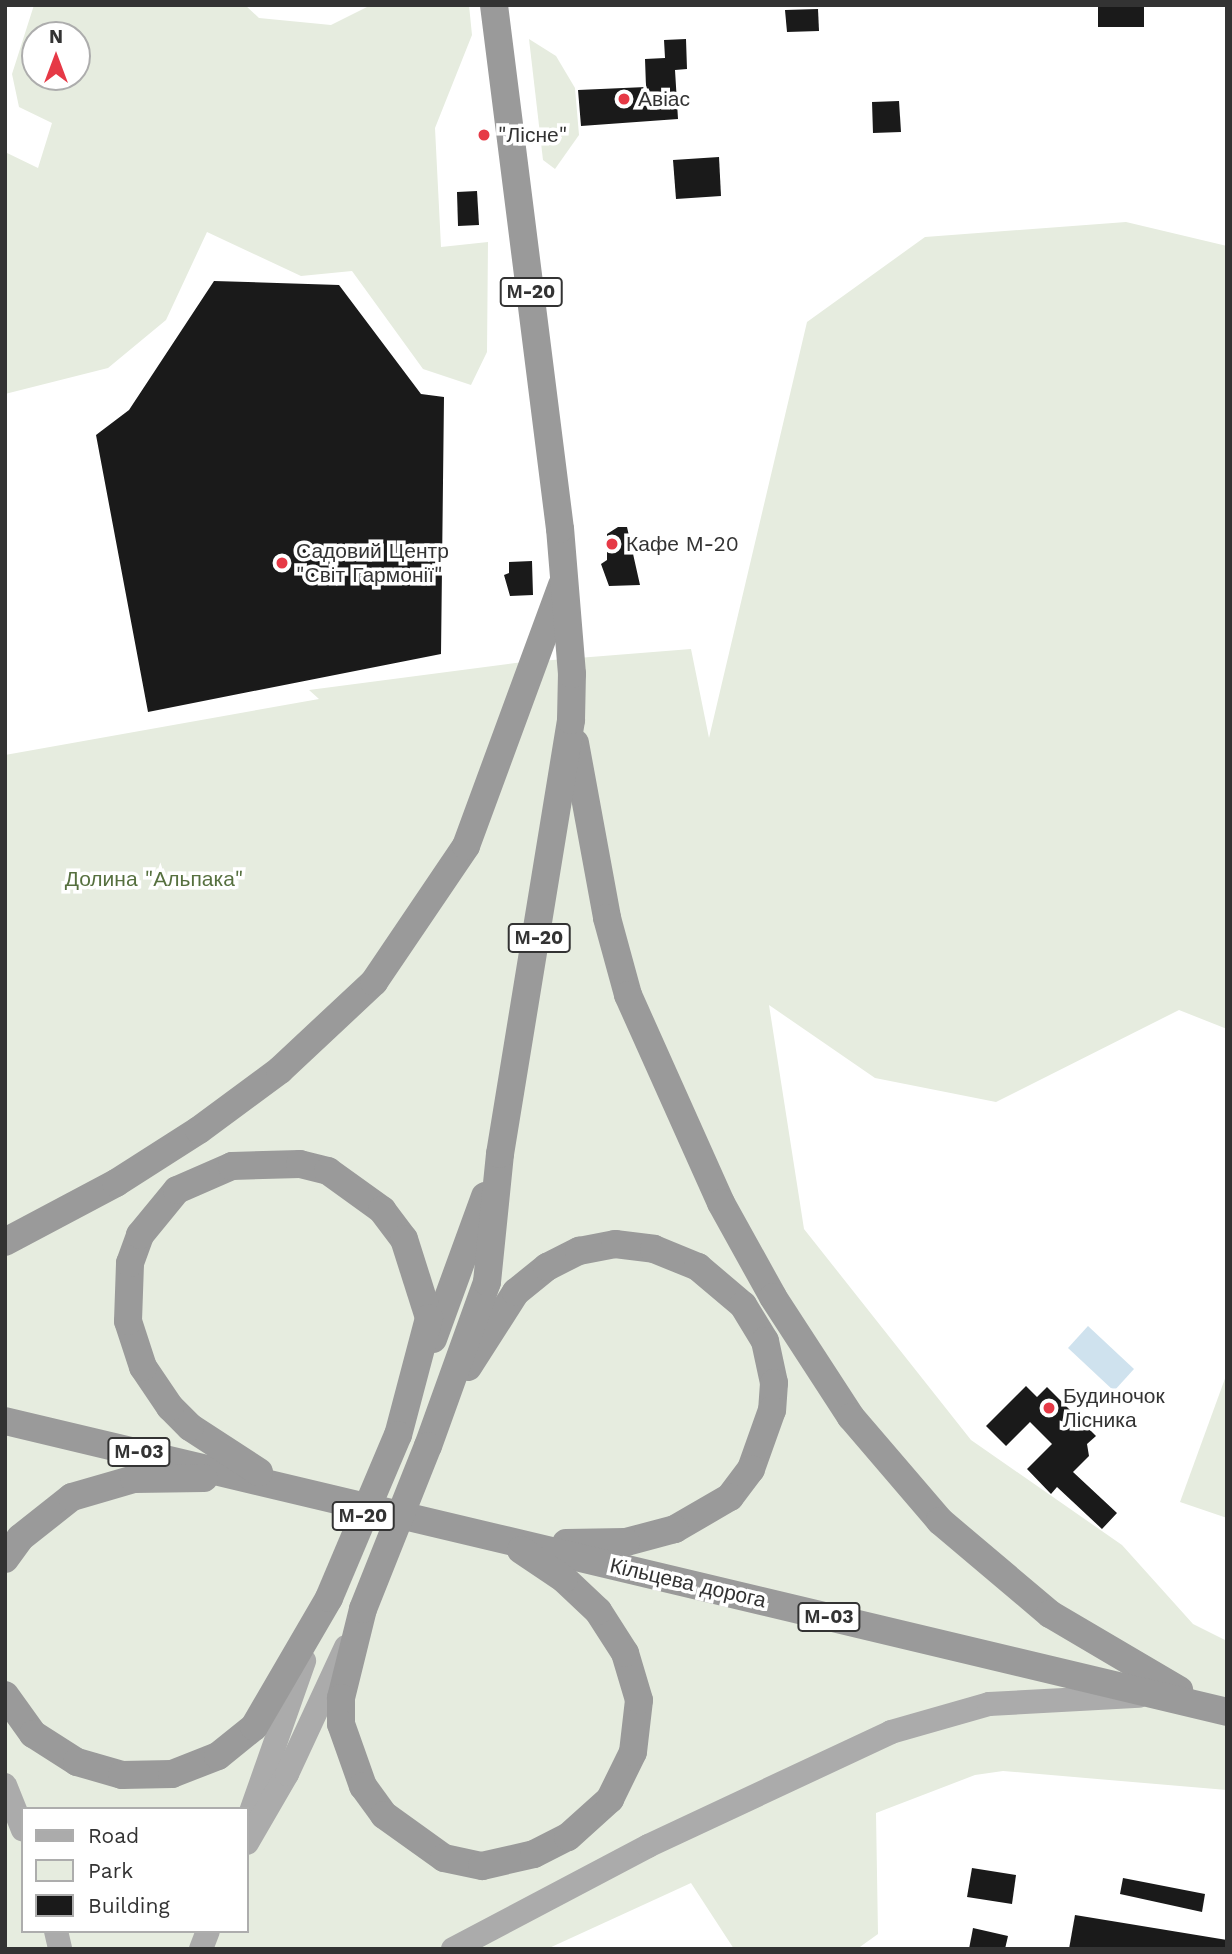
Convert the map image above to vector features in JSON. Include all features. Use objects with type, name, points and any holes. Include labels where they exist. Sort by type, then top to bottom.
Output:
[{"type":"highway","name":"М-20","points":[[363,1609],[449,1394],[487,1282],[500,1154],[570,720],[565,579],[494,5]]},
{"type":"highway","points":[[5,1242],[116,1183],[199,1130],[280,1070],[374,982],[466,846],[565,579]]},
{"type":"highway","points":[[570,720],[607,918],[628,995],[721,1203],[851,1417],[940,1521],[1050,1614],[1121,1660],[1227,1710]]},
{"type":"highway","name":"М-20","points":[[329,1598],[398,1435],[500,1154]]},
{"type":"highway","points":[[273,1482],[190,1427],[170,1407],[143,1367],[128,1321],[130,1263],[140,1235],[177,1190],[205,1175],[232,1166],[300,1164],[328,1171],[382,1209],[415,1262],[429,1318],[398,1435]]},
{"type":"highway","points":[[449,1394],[516,1292],[547,1267],[579,1251],[615,1244],[654,1248],[698,1267],[743,1305],[765,1341],[774,1383],[766,1436],[751,1469],[710,1512],[626,1542],[503,1539]]},
{"type":"highway","name":"М-03","points":[[5,1422],[273,1482]]},
{"type":"highway","points":[[5,1559],[20,1538],[72,1497],[105,1485],[189,1477],[273,1482]]},
{"type":"highway","name":"Кільцева дорога","points":[[273,1482],[1154,1695],[1227,1710]]},
{"type":"highway","points":[[363,1609],[341,1698],[341,1724],[363,1786],[384,1815],[444,1858],[482,1866],[534,1854],[568,1837],[610,1799],[633,1752],[639,1700],[625,1653],[598,1611],[564,1579],[503,1539]]},
{"type":"highway","points":[[5,1695],[33,1734],[77,1762],[122,1775],[172,1774],[218,1756],[254,1727],[329,1598]]},
{"type":"main road","points":[[248,1820],[272,1739],[329,1598]]},
{"type":"main road","points":[[248,1841],[287,1774],[363,1609]]},
{"type":"main road","points":[[453,1949],[648,1846],[891,1732],[989,1704],[1154,1695]]},
{"type":"main road","points":[[5,1785],[21,1825]]},
{"type":"green space","points":[[34,5],[245,5],[259,18],[331,25],[371,5],[469,5],[472,35],[435,128],[441,247],[488,242],[487,352],[471,385],[423,369],[352,271],[301,276],[207,232],[166,320],[108,368],[5,394],[5,152],[38,168],[52,123],[19,107],[12,74],[21,46],[21,91],[91,91],[91,21],[29,21]]},
{"type":"green space","points":[[529,39],[556,56],[575,88],[579,135],[555,169],[543,160]]},
{"type":"green space","name":"Долина \"Альпака\"","points":[[1126,222],[1227,246],[1227,1029],[1179,1010],[996,1102],[875,1078],[769,1005],[804,1229],[971,1440],[1122,1545],[1193,1624],[1227,1641],[1227,1790],[1003,1771],[975,1775],[876,1813],[878,1934],[857,1949],[734,1949],[691,1883],[547,1949],[5,1949],[5,755],[319,699],[309,690],[515,663],[691,649],[709,738],[807,322],[925,237]]},
{"type":"green space","points":[[1227,1373],[1227,1518],[1180,1502]]},
{"type":"water","points":[[1088,1326],[1134,1369],[1114,1391],[1068,1348]]},
{"type":"building","points":[[1098,5],[1144,6],[1144,27],[1098,27]]},
{"type":"building","points":[[818,9],[819,31],[787,32],[785,10]]},
{"type":"building","points":[[686,39],[687,69],[675,70],[678,119],[581,126],[578,90],[646,87],[645,59],[665,58],[664,40]]},
{"type":"building","points":[[899,101],[901,132],[873,133],[872,102]]},
{"type":"building","points":[[719,157],[721,196],[676,199],[673,160]]},
{"type":"building","points":[[477,191],[479,225],[458,226],[457,192]]},
{"type":"building","name":"Садовий Центр \"Світ Гармонії\"","points":[[214,281],[339,285],[421,394],[444,397],[441,654],[148,712],[96,435],[129,410]]},
{"type":"building","points":[[618,527],[627,527],[640,585],[609,586],[601,564],[607,560],[607,534]]},
{"type":"building","points":[[532,561],[533,595],[510,596],[504,575],[509,573],[509,562]]},
{"type":"building","points":[[1026,1386],[1037,1397],[1047,1387],[1096,1436],[1087,1444],[1089,1456],[1073,1472],[1117,1513],[1102,1529],[1057,1487],[1051,1494],[1027,1469],[1052,1444],[1030,1422],[1006,1446],[986,1426]]},
{"type":"building","points":[[972,1868],[1016,1875],[1012,1904],[967,1897]]},
{"type":"building","points":[[1123,1878],[1205,1894],[1202,1912],[1120,1894]]},
{"type":"building","points":[[1075,1915],[1227,1940],[1227,1949],[1069,1949]]},
{"type":"building","points":[[973,1928],[1008,1936],[1005,1949],[969,1949]]},
{"type":"place","name":"Авіас","points":[[624,99]]},
{"type":"place","name":"\"Лісне\"","points":[[484,135]]},
{"type":"place","name":"Кафе М-20","points":[[612,544]]},
{"type":"place","name":"Садовий Центр \"Світ Гармонії\"","points":[[282,563]]},
{"type":"place","name":"Будиночок Лісника","points":[[1049,1408]]}]
